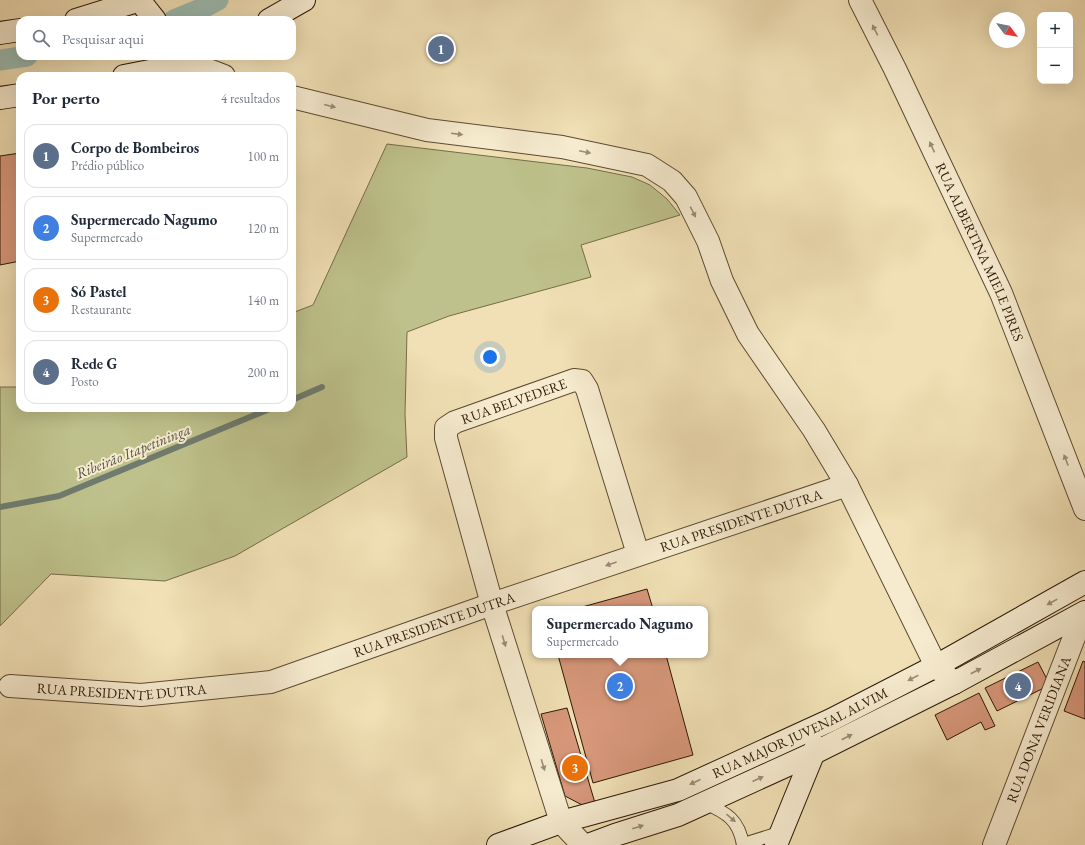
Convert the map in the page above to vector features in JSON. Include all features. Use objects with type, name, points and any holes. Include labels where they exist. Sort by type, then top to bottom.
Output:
[{"type":"street","points":[[277,16],[304,0]]},
{"type":"street","name":"RUA ALBERTINA MIELE PIRES","points":[[860,0],[1001,293],[1085,509]]},
{"type":"street","points":[[93,11],[145,7]]},
{"type":"street","points":[[0,33],[16,31]]},
{"type":"street","points":[[145,72],[155,70],[182,60]]},
{"type":"street","points":[[192,60],[216,72]]},
{"type":"street","points":[[0,98],[16,96]]},
{"type":"street","points":[[296,98],[427,130],[562,147],[647,165],[672,181],[686,198],[708,241],[722,281],[748,334],[814,430],[847,485],[936,666],[954,683]]},
{"type":"street","name":"RUA BELVEDERE","points":[[492,604],[446,438],[446,428],[455,422],[574,380],[582,381],[587,389],[638,554]]},
{"type":"street","name":"RUA PRESIDENTE DUTRA","points":[[10,686],[141,695],[271,682],[638,554],[847,485]]},
{"type":"street","name":"RUA MAJOR JUVENAL ALVIM","points":[[498,845],[561,822],[678,790],[831,720],[936,666],[1085,582]]},
{"type":"street","points":[[492,604],[561,822],[583,845]]},
{"type":"street","name":"RUA MAJOR JUVENAL ALVIM","points":[[588,845],[615,834],[678,815],[812,754],[954,683],[1084,613]]},
{"type":"street","name":"RUA DONA VERIDIANA","points":[[994,845],[1084,613]]},
{"type":"street","points":[[779,838],[812,754],[831,720]]},
{"type":"lane","points":[[705,803],[722,810],[736,823],[744,845],[779,838]]},
{"type":"green space","points":[[387,144],[587,168],[632,177],[650,185],[667,199],[680,215],[581,245],[591,277],[449,316],[407,332],[405,414],[407,457],[235,556],[165,581],[51,574],[0,626],[0,387],[16,387],[16,412],[296,412],[296,311],[313,305]]},
{"type":"building","points":[[16,154],[16,262],[0,265],[0,156]]},
{"type":"building","points":[[647,589],[652,606],[586,606]]},
{"type":"building","points":[[559,658],[667,658],[693,755],[593,783]]},
{"type":"building","points":[[1083,661],[1085,662],[1085,719],[1064,711]]},
{"type":"building","points":[[1038,662],[1050,685],[997,711],[985,688]]},
{"type":"building","points":[[979,693],[995,726],[985,730],[981,722],[947,740],[935,715]]},
{"type":"building","points":[[567,708],[595,803],[584,806],[565,796],[541,714]]},
{"type":"waterway","points":[[184,16],[218,0]]},
{"type":"waterway","points":[[0,60],[16,58]]},
{"type":"waterway","name":"Ribeirão Itapetininga","points":[[296,398],[322,387]]},
{"type":"waterway","name":"Ribeirão Itapetininga","points":[[0,507],[59,496],[262,412]]},
{"type":"place","name":"Corpo de Bombeiros","points":[[441,49]]},
{"type":"place","name":"Supermercado Nagumo","points":[[620,686]]},
{"type":"place","name":"Rede G","points":[[1018,686]]},
{"type":"place","name":"Só Pastel","points":[[575,768]]}]
